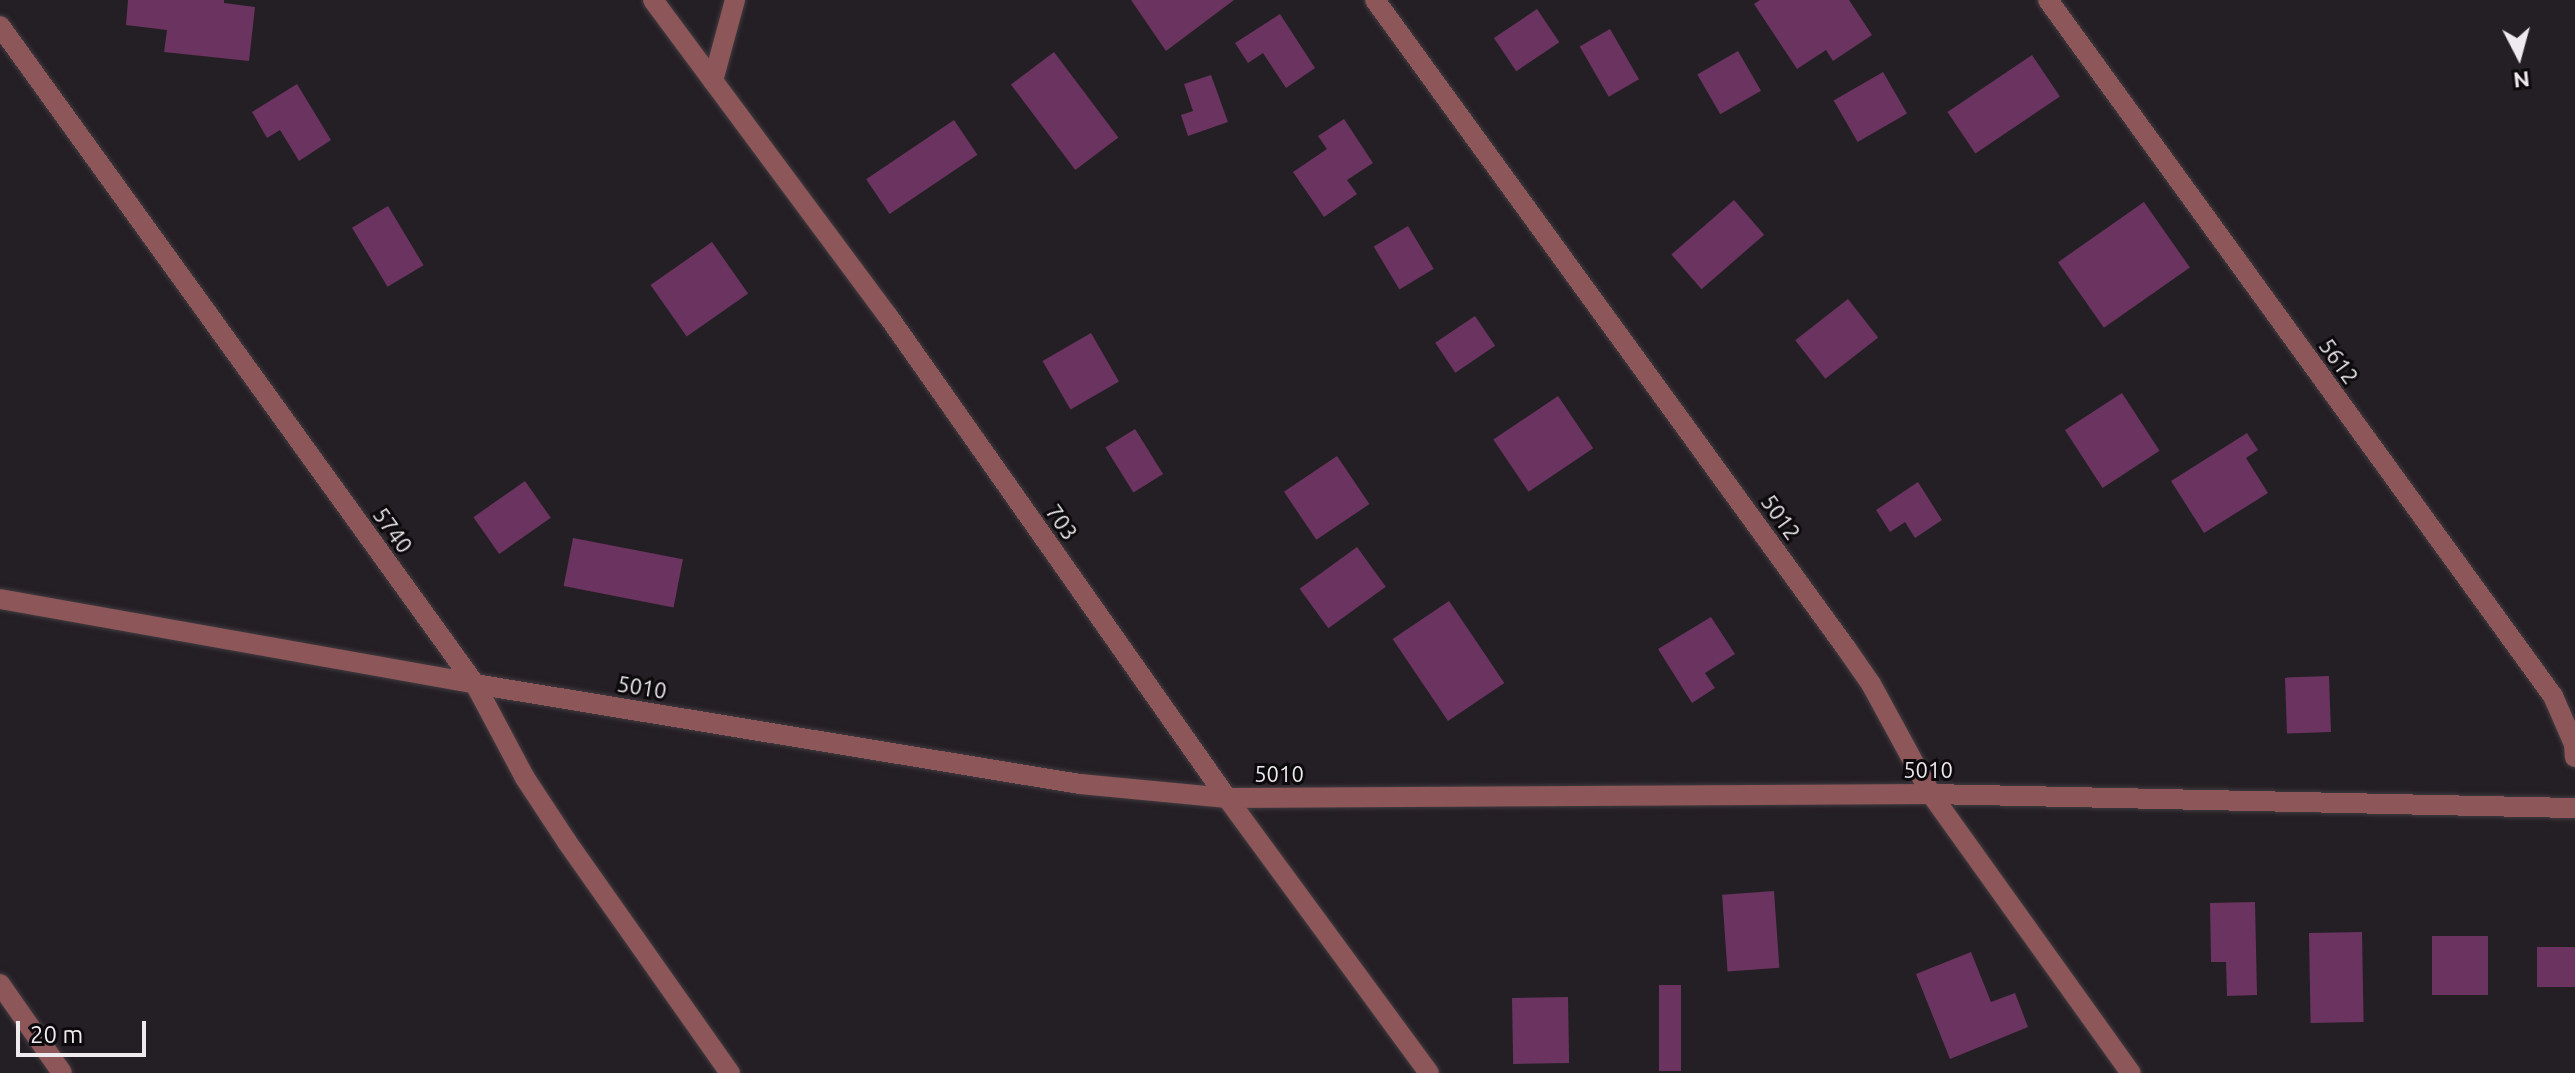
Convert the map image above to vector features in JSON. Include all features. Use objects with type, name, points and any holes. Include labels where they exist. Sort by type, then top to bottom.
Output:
[{"type":"street","name":"703","points":[[653,0],[888,316],[1227,798],[1429,1073]]},
{"type":"street","points":[[713,81],[735,0]]},
{"type":"street","name":"5012","points":[[1375,0],[1846,648],[1871,684],[1931,794],[2131,1073]]},
{"type":"street","name":"5612","points":[[2048,0],[2553,696],[2574,744],[2575,757]]},
{"type":"street","name":"5740","points":[[0,26],[475,684],[525,778],[730,1073]]},
{"type":"street","name":"5010","points":[[0,599],[475,684],[1080,784],[1227,798],[1931,794],[2575,808]]},
{"type":"street","points":[[0,984],[62,1073]]},
{"type":"building","points":[[128,0],[224,0],[224,3],[255,7],[249,61],[164,52],[167,30],[126,25]]},
{"type":"building","points":[[1131,0],[1234,0],[1166,51]]},
{"type":"building","points":[[1760,0],[1849,0],[1872,35],[1833,61],[1826,50],[1797,69],[1754,4]]},
{"type":"building","points":[[1537,9],[1559,42],[1516,71],[1494,38]]},
{"type":"building","points":[[1280,14],[1315,68],[1286,88],[1263,53],[1248,63],[1235,43]]},
{"type":"building","points":[[1610,29],[1639,79],[1609,97],[1580,46]]},
{"type":"building","points":[[1738,51],[1761,91],[1720,114],[1697,74]]},
{"type":"building","points":[[1054,52],[1118,137],[1075,170],[1011,84]]},
{"type":"building","points":[[2032,55],[2060,96],[1975,153],[1947,112]]},
{"type":"building","points":[[1883,72],[1907,114],[1858,142],[1834,100]]},
{"type":"building","points":[[1211,75],[1228,122],[1188,136],[1181,115],[1193,111],[1184,84]]},
{"type":"building","points":[[297,84],[331,140],[299,161],[280,130],[267,138],[252,112]]},
{"type":"building","points":[[1344,119],[1373,163],[1347,180],[1357,194],[1324,217],[1293,172],[1327,149],[1318,136]]},
{"type":"building","points":[[954,120],[977,155],[890,214],[866,179]]},
{"type":"building","points":[[1734,200],[1764,235],[1702,289],[1671,254]]},
{"type":"building","points":[[2144,202],[2190,268],[2104,328],[2058,262]]},
{"type":"building","points":[[388,206],[424,265],[388,287],[352,228]]},
{"type":"building","points":[[1408,226],[1434,269],[1399,289],[1374,247]]},
{"type":"building","points":[[712,242],[748,294],[687,337],[651,285]]},
{"type":"building","points":[[1848,299],[1878,338],[1825,379],[1795,340]]},
{"type":"building","points":[[1475,316],[1495,346],[1455,373],[1435,343]]},
{"type":"building","points":[[1091,333],[1119,381],[1071,409],[1043,361]]},
{"type":"building","points":[[2122,393],[2160,451],[2103,488],[2065,430]]},
{"type":"building","points":[[1558,396],[1593,448],[1529,492],[1493,440]]},
{"type":"building","points":[[1135,429],[1163,474],[1133,492],[1105,448]]},
{"type":"building","points":[[2247,433],[2258,450],[2246,458],[2268,493],[2204,533],[2171,481]]},
{"type":"building","points":[[1337,456],[1369,504],[1316,540],[1284,492]]},
{"type":"building","points":[[525,481],[551,518],[499,554],[473,517]]},
{"type":"building","points":[[1918,482],[1942,520],[1915,538],[1905,522],[1890,532],[1876,510]]},
{"type":"building","points":[[573,538],[683,559],[674,607],[564,586]]},
{"type":"building","points":[[1357,547],[1386,587],[1328,628],[1300,589]]},
{"type":"building","points":[[1449,601],[1504,683],[1448,721],[1393,639]]},
{"type":"building","points":[[1711,617],[1735,654],[1705,673],[1715,688],[1692,703],[1658,649]]},
{"type":"building","points":[[2329,676],[2331,732],[2287,734],[2285,678]]},
{"type":"building","points":[[1774,891],[1779,968],[1727,971],[1722,895]]},
{"type":"building","points":[[2255,902],[2257,995],[2227,996],[2226,962],[2211,962],[2210,903]]},
{"type":"building","points":[[2362,932],[2364,1022],[2311,1023],[2309,933]]},
{"type":"building","points":[[2432,936],[2488,936],[2488,995],[2432,995]]},
{"type":"building","points":[[2537,947],[2575,947],[2575,987],[2537,987]]},
{"type":"building","points":[[1971,952],[1991,1002],[2015,993],[2028,1027],[1950,1059],[1916,974]]},
{"type":"building","points":[[1659,985],[1681,985],[1681,1071],[1659,1071]]},
{"type":"building","points":[[1568,997],[1569,1063],[1513,1064],[1512,998]]}]
